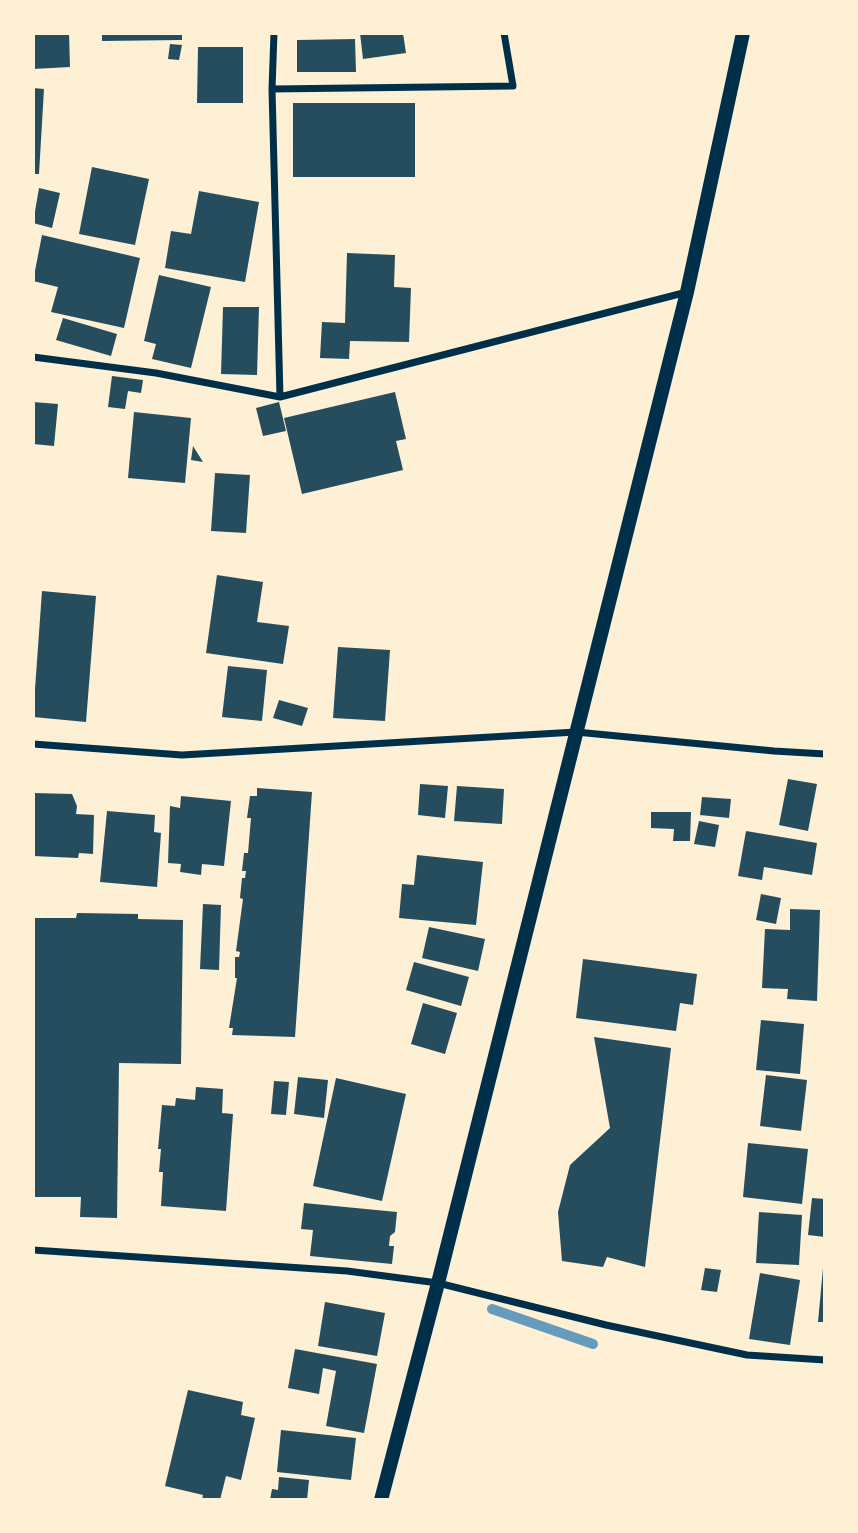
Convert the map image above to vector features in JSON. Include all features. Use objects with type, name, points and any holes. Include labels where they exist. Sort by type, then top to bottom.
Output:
[{"type":"main road","points":[[381,1500],[687,292],[743,33]]},
{"type":"street","points":[[274,33],[272,89],[280,397]]},
{"type":"street","points":[[272,89],[513,86],[503,33]]},
{"type":"street","points":[[33,357],[156,373],[280,397],[687,292]]},
{"type":"street","points":[[33,744],[182,755],[576,732],[825,754]]},
{"type":"street","points":[[33,1250],[347,1271],[438,1283],[606,1325],[747,1355],[825,1360]]},
{"type":"building","points":[[33,33],[69,33],[70,67],[33,69]]},
{"type":"building","points":[[102,33],[182,33],[182,40],[102,41]]},
{"type":"building","points":[[360,33],[403,33],[406,53],[363,59]]},
{"type":"building","points":[[355,39],[356,72],[297,72],[297,40]]},
{"type":"building","points":[[170,44],[182,45],[179,60],[168,59]]},
{"type":"building","points":[[198,47],[243,47],[243,103],[197,103]]},
{"type":"building","points":[[33,88],[44,89],[39,174],[33,174]]},
{"type":"building","points":[[293,103],[415,103],[415,177],[293,177]]},
{"type":"building","points":[[92,167],[149,179],[135,245],[79,234]]},
{"type":"building","points":[[39,188],[60,193],[52,228],[33,223]]},
{"type":"building","points":[[199,191],[259,202],[245,282],[165,268],[171,231],[191,234]]},
{"type":"building","points":[[42,235],[140,258],[124,328],[51,312],[58,287],[33,281]]},
{"type":"building","points":[[347,253],[395,255],[394,287],[411,288],[409,342],[350,341],[349,359],[320,358],[322,322],[345,323]]},
{"type":"building","points":[[159,275],[211,287],[191,368],[152,359],[156,344],[144,341]]},
{"type":"building","points":[[223,307],[259,307],[257,375],[221,374]]},
{"type":"building","points":[[63,318],[117,334],[111,356],[56,340]]},
{"type":"building","points":[[112,376],[143,380],[141,393],[128,391],[125,409],[108,407]]},
{"type":"building","points":[[395,392],[406,439],[396,441],[403,470],[302,494],[284,418]]},
{"type":"building","points":[[33,402],[58,404],[54,446],[33,444]]},
{"type":"building","points":[[279,402],[286,431],[263,436],[256,408]]},
{"type":"building","points":[[134,412],[191,418],[185,483],[128,478]]},
{"type":"building","points":[[193,446],[203,462],[191,460]]},
{"type":"building","points":[[215,473],[250,475],[246,533],[211,531]]},
{"type":"building","points":[[217,575],[263,582],[257,622],[289,626],[283,664],[206,653]]},
{"type":"building","points":[[42,591],[96,596],[86,722],[33,717]]},
{"type":"building","points":[[338,647],[390,650],[385,721],[333,718]]},
{"type":"building","points":[[228,666],[267,670],[262,721],[222,717]]},
{"type":"building","points":[[279,700],[308,708],[302,726],[273,718]]},
{"type":"building","points":[[788,779],[817,784],[808,831],[779,825]]},
{"type":"building","points":[[420,784],[448,786],[445,818],[418,815]]},
{"type":"building","points":[[457,786],[504,789],[502,824],[454,821]]},
{"type":"building","points":[[257,788],[312,792],[295,1037],[232,1035],[233,1028],[229,1028],[237,978],[235,957],[239,957],[240,952],[236,951],[243,899],[240,898],[242,878],[245,878],[246,871],[242,871],[244,853],[248,853],[251,818],[247,818],[250,796],[257,796]]},
{"type":"building","points":[[33,793],[72,794],[77,806],[76,814],[94,815],[93,854],[79,853],[78,858],[33,856]]},
{"type":"building","points":[[181,796],[231,801],[224,866],[202,864],[201,875],[180,872],[181,864],[168,863],[170,806],[180,808]]},
{"type":"building","points":[[702,797],[731,799],[729,818],[700,815]]},
{"type":"building","points":[[107,811],[155,815],[154,832],[161,833],[157,887],[100,882]]},
{"type":"building","points":[[651,812],[691,812],[690,841],[673,841],[674,829],[651,828]]},
{"type":"building","points":[[699,821],[719,825],[715,847],[694,844]]},
{"type":"building","points":[[746,831],[817,843],[812,875],[764,867],[762,880],[738,876]]},
{"type":"building","points":[[417,855],[483,862],[476,925],[399,918],[402,884],[414,885]]},
{"type":"building","points":[[761,894],[781,898],[776,924],[756,920]]},
{"type":"building","points":[[203,904],[221,905],[219,970],[200,969]]},
{"type":"building","points":[[790,909],[820,910],[817,1001],[787,999],[788,989],[762,988],[765,929],[790,930]]},
{"type":"building","points":[[77,913],[138,914],[138,919],[183,920],[181,1064],[119,1063],[117,1218],[80,1217],[81,1197],[33,1197],[33,918],[76,918]]},
{"type":"building","points":[[429,927],[485,939],[478,971],[422,958]]},
{"type":"building","points":[[583,959],[697,974],[693,1005],[680,1003],[676,1031],[576,1018]]},
{"type":"building","points":[[414,962],[469,977],[461,1006],[406,990]]},
{"type":"building","points":[[423,1003],[457,1013],[445,1054],[411,1044]]},
{"type":"building","points":[[761,1020],[804,1024],[800,1074],[756,1070]]},
{"type":"building","points":[[594,1037],[671,1048],[645,1267],[607,1257],[603,1267],[562,1261],[558,1212],[570,1165],[610,1128]]},
{"type":"building","points":[[766,1075],[807,1080],[801,1131],[760,1126]]},
{"type":"building","points":[[298,1077],[328,1080],[324,1118],[294,1114]]},
{"type":"building","points":[[336,1078],[406,1094],[382,1201],[313,1186]]},
{"type":"building","points":[[274,1081],[289,1082],[286,1115],[271,1114]]},
{"type":"building","points":[[196,1087],[223,1089],[222,1113],[233,1114],[226,1211],[161,1206],[163,1172],[159,1172],[161,1149],[158,1149],[162,1105],[175,1106],[176,1098],[195,1100]]},
{"type":"building","points":[[748,1143],[808,1149],[802,1204],[743,1197]]},
{"type":"building","points":[[812,1198],[825,1199],[825,1237],[808,1235]]},
{"type":"building","points":[[304,1203],[397,1212],[395,1232],[390,1236],[389,1246],[394,1246],[392,1264],[310,1256],[313,1230],[301,1229]]},
{"type":"building","points":[[759,1212],[802,1215],[799,1265],[756,1263]]},
{"type":"building","points":[[705,1268],[721,1270],[717,1292],[701,1290]]},
{"type":"building","points":[[823,1268],[825,1322],[818,1322]]},
{"type":"building","points":[[760,1273],[800,1280],[790,1345],[749,1339]]},
{"type":"building","points":[[325,1302],[385,1313],[377,1356],[318,1346]]},
{"type":"building","points":[[295,1349],[377,1364],[364,1433],[326,1426],[336,1371],[323,1368],[319,1394],[288,1388]]},
{"type":"building","points":[[188,1390],[243,1402],[241,1415],[255,1418],[241,1480],[226,1476],[220,1500],[202,1500],[203,1495],[165,1486]]},
{"type":"building","points":[[281,1430],[356,1438],[351,1480],[277,1472]]},
{"type":"building","points":[[279,1477],[309,1480],[307,1500],[270,1500],[272,1489],[278,1490]]},
{"type":"waterway","points":[[492,1309],[593,1344]]}]
